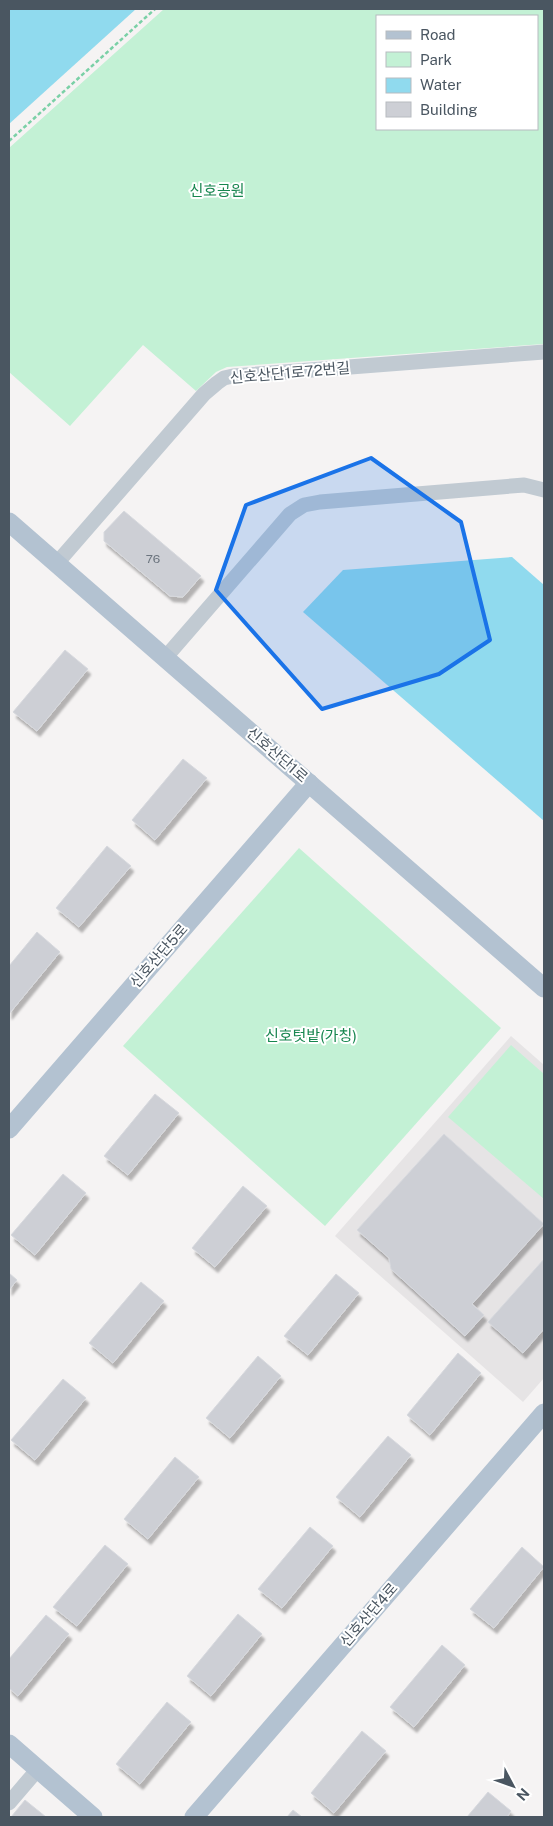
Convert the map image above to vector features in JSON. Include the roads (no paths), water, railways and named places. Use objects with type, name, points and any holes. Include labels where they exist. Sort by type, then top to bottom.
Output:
[{"type":"main road","name":"신호산단1로","points":[[9,522],[544,988]]},
{"type":"main road","name":"신호산단5로","points":[[9,1129],[309,783]]},
{"type":"main road","name":"신호산단4로","points":[[194,1817],[544,1412]]},
{"type":"main road","points":[[9,1744],[93,1817]]},
{"type":"street","name":"신호산단1로72번길","points":[[57,564],[204,394],[224,378],[544,352]]},
{"type":"street","points":[[165,658],[290,514],[304,505],[320,502],[524,485],[544,490]]},
{"type":"street","points":[[9,1803],[38,1769]]},
{"type":"water","points":[[9,9],[136,9],[9,124]]},
{"type":"water","points":[[512,557],[544,585],[544,821],[303,612],[343,570]]},
{"type":"park label","name":"신호공원","points":[[217,191]]},
{"type":"park label","name":"신호텃밭(가칭)","points":[[311,1036]]}]
